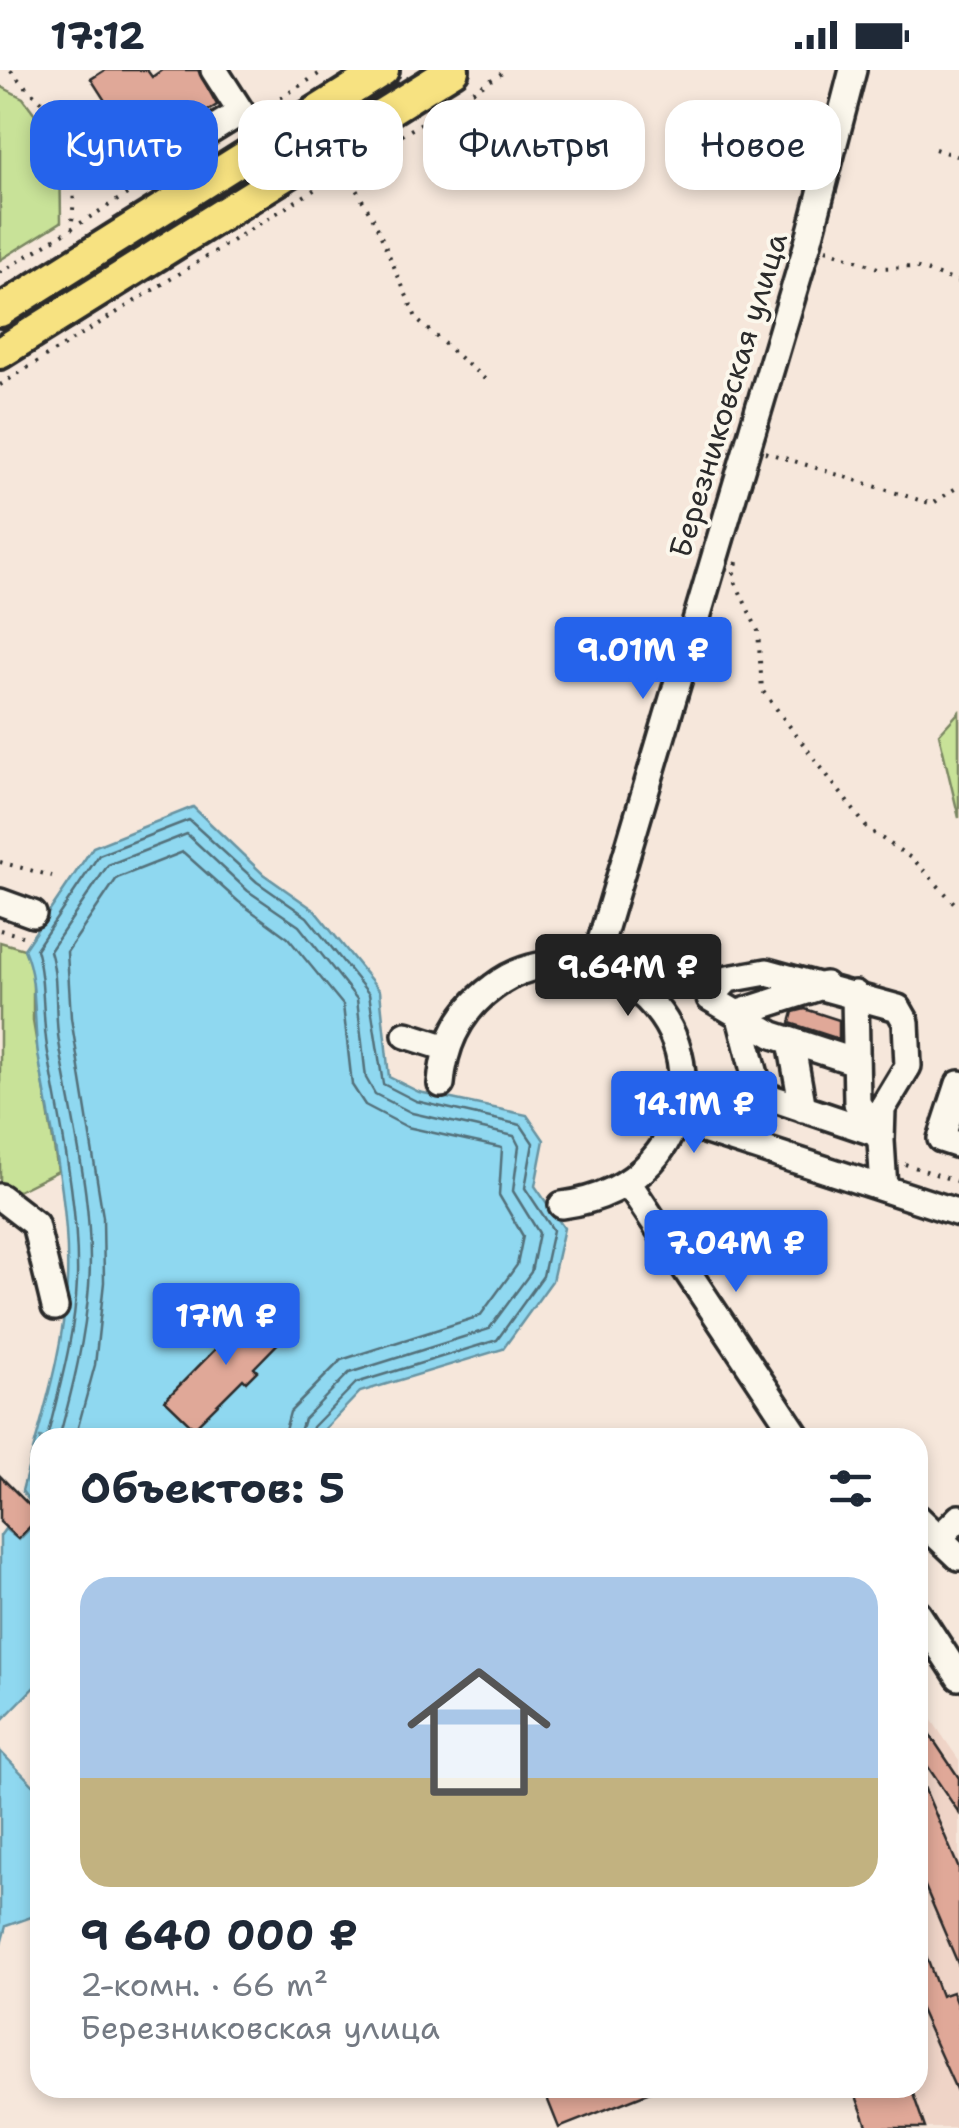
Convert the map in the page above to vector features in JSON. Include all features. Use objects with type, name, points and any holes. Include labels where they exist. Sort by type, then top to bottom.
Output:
[{"type":"main road","points":[[0,311],[383,70]]},
{"type":"main road","points":[[403,108],[453,70]]},
{"type":"main road","points":[[0,354],[128,273],[280,190]]},
{"type":"street","points":[[188,192],[166,158],[240,112],[214,70]]},
{"type":"street","name":"Березниковская улица","points":[[593,968],[753,451],[853,70]]},
{"type":"street","points":[[107,242],[128,273]]},
{"type":"street","points":[[0,902],[28,925]]},
{"type":"street","points":[[441,1084],[447,1048],[457,1024],[476,999],[502,980],[531,968],[562,964],[593,968],[635,989],[667,1024],[679,1053],[682,1088],[676,1121],[667,1144],[648,1170],[593,1201],[562,1205]]},
{"type":"street","points":[[856,1062],[791,1041],[710,998],[728,980],[768,972],[898,1008],[906,1022],[906,1076],[882,1109],[878,1137],[884,1188]]},
{"type":"street","points":[[739,1013],[825,985]]},
{"type":"street","points":[[855,994],[857,1103],[878,1137]]},
{"type":"street","points":[[739,1013],[760,1094],[878,1137]]},
{"type":"street","points":[[406,1035],[447,1048]]},
{"type":"street","points":[[791,1041],[803,1108]]},
{"type":"street","points":[[959,1084],[940,1138],[959,1145]]},
{"type":"street","points":[[676,1121],[959,1213]]},
{"type":"street","points":[[629,1184],[791,1428]]},
{"type":"street","points":[[0,1197],[35,1224],[54,1307]]},
{"type":"street","points":[[939,1538],[959,1518]]},
{"type":"street","points":[[928,1528],[959,1557]]},
{"type":"street","points":[[928,1629],[959,1676]]},
{"type":"path","points":[[11,70],[48,108],[64,136],[70,156],[71,229],[107,242]]},
{"type":"path","points":[[403,124],[507,70]]},
{"type":"path","points":[[936,150],[959,156]]},
{"type":"path","points":[[0,385],[290,190]]},
{"type":"path","points":[[357,190],[374,220],[417,320],[488,382]]},
{"type":"path","points":[[808,242],[878,268],[916,266],[959,282]]},
{"type":"path","points":[[753,451],[932,504],[959,486]]},
{"type":"path","points":[[738,560],[733,577],[758,631],[762,690],[868,829],[914,860],[959,908]]},
{"type":"path","points":[[0,862],[52,876]]},
{"type":"path","points":[[0,930],[28,925]]},
{"type":"shaded area","points":[[928,1715],[959,1760],[959,2128],[868,2128],[857,2098],[928,2098]]},
{"type":"green space","points":[[0,86],[23,98],[30,107],[30,190],[61,190],[61,222],[0,260]]},
{"type":"green space","points":[[959,712],[959,818],[939,734]]},
{"type":"green space","points":[[0,942],[24,949],[33,970],[33,1021],[58,1171],[0,1200]]},
{"type":"water","points":[[193,807],[263,874],[314,910],[380,991],[389,1077],[419,1092],[527,1115],[544,1140],[535,1186],[564,1228],[552,1281],[503,1349],[360,1392],[326,1428],[39,1428],[61,1335],[67,1253],[58,1167],[38,1054],[33,987],[24,949],[93,847]]},
{"type":"water","points":[[30,1461],[30,1502],[22,1491]]},
{"type":"water","points":[[30,1528],[30,1691],[0,1722],[0,1536],[5,1529],[19,1540]]},
{"type":"water","points":[[0,1751],[30,1782],[30,1917],[6,1926],[0,1948]]},
{"type":"building","points":[[105,70],[147,70],[152,77],[162,70],[198,70],[214,100],[104,100],[91,79]]},
{"type":"building","points":[[805,1009],[839,1020],[839,1039],[790,1023],[793,1012]]},
{"type":"building","points":[[255,1309],[272,1325],[276,1320],[289,1332],[254,1368],[257,1371],[246,1382],[243,1379],[194,1428],[165,1400]]},
{"type":"building","points":[[0,1476],[30,1506],[30,1526],[18,1539],[0,1522]]},
{"type":"building","points":[[928,1732],[959,1778],[959,1813],[928,1767]]},
{"type":"building","points":[[928,1796],[959,1869],[959,1966],[928,1893]]},
{"type":"building","points":[[928,1961],[941,1996],[952,1992],[959,2010],[959,2096],[928,2027]]},
{"type":"building","points":[[547,2098],[635,2098],[559,2128]]},
{"type":"building","points":[[857,2098],[914,2098],[925,2128],[868,2128]]}]
